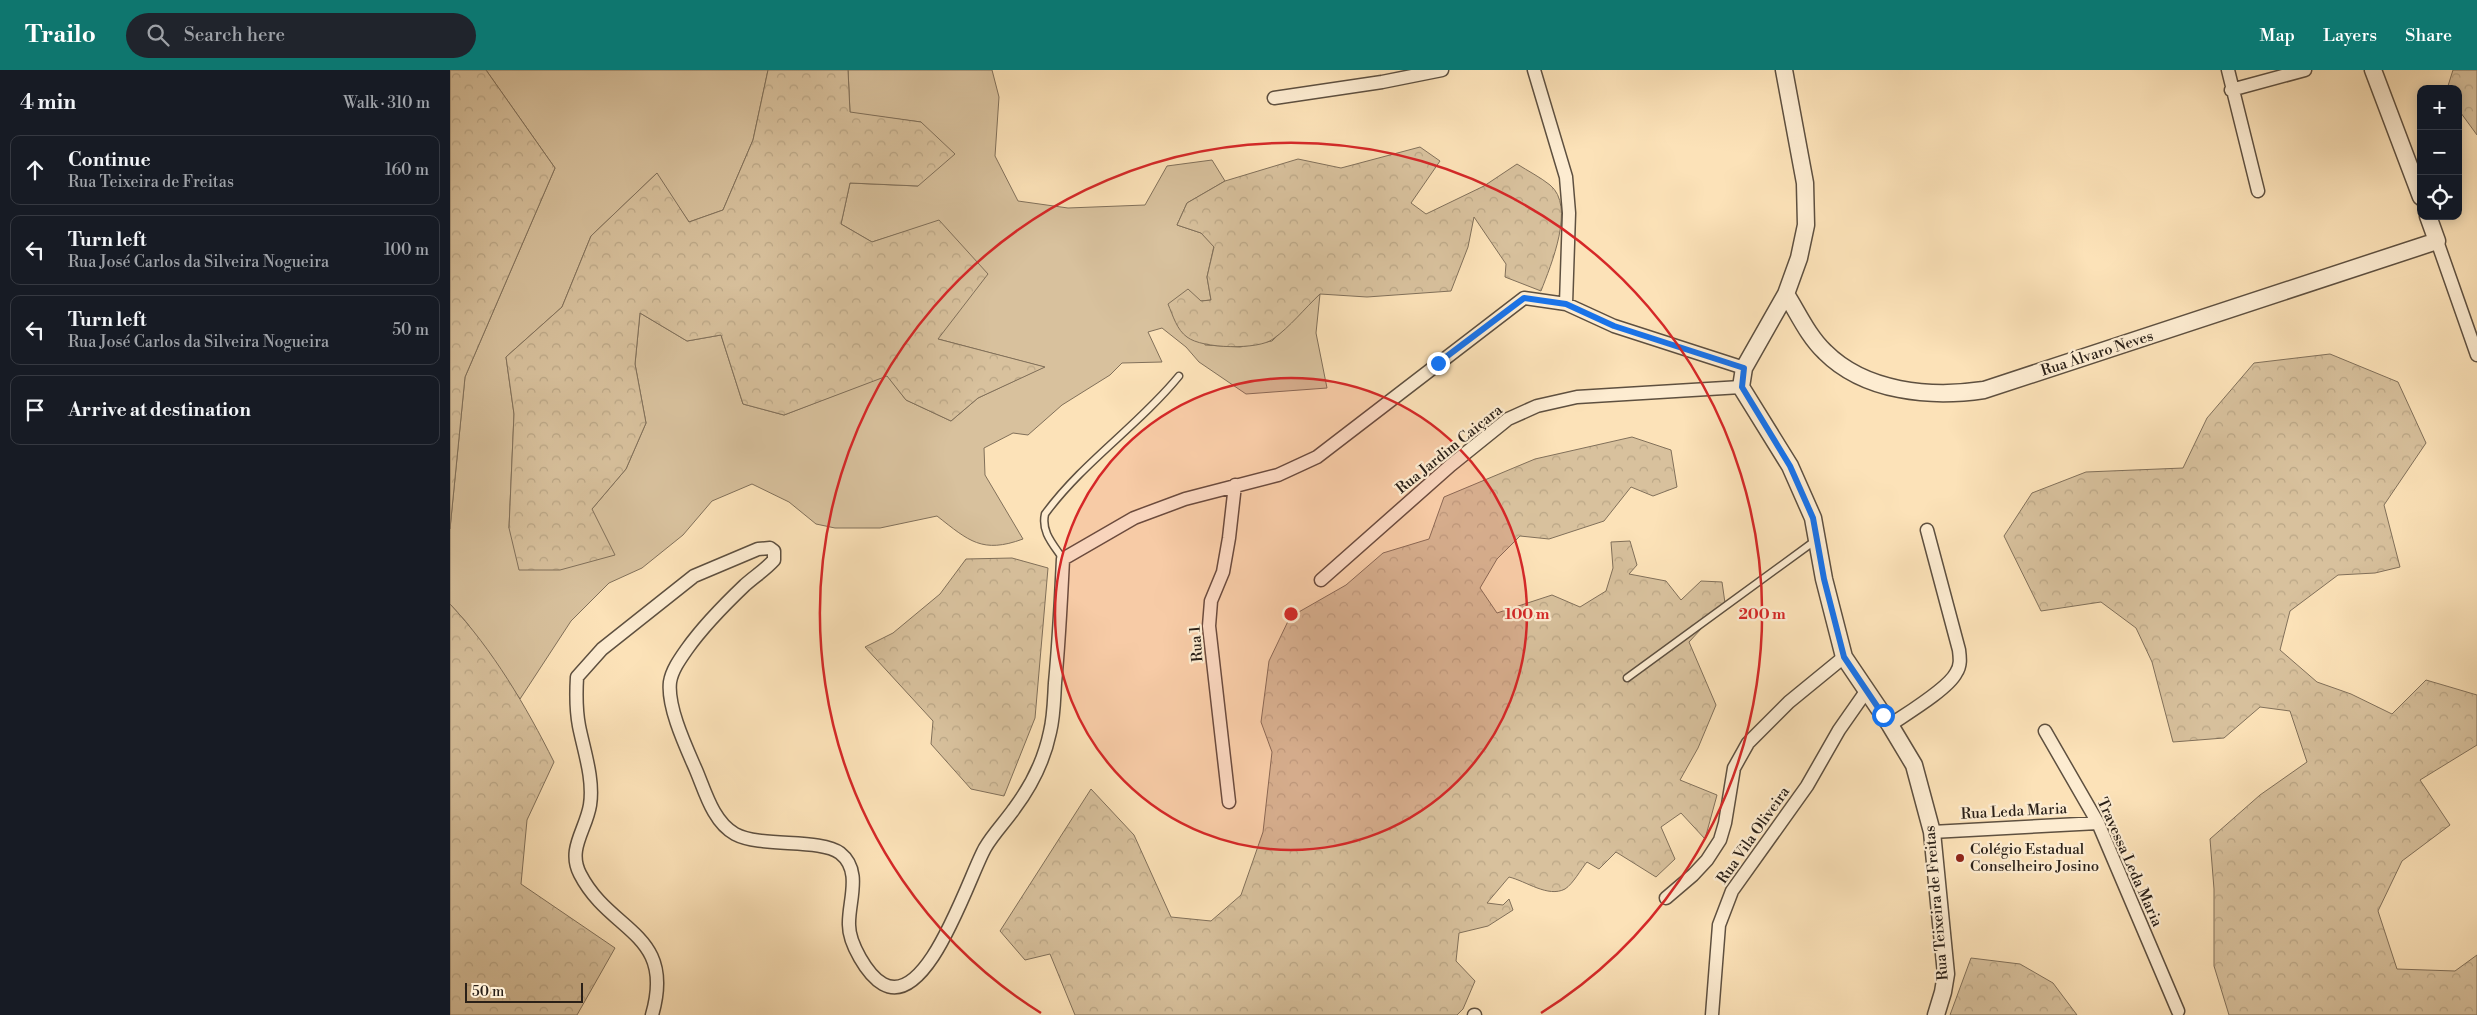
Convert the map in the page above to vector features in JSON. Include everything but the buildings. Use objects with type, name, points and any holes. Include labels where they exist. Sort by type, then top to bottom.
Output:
[{"type":"street","points":[[1274,98],[1442,70]]},
{"type":"street","points":[[1534,70],[1566,177],[1569,213],[1566,304]]},
{"type":"street","points":[[1742,387],[1744,368],[1786,294],[1799,258],[1806,225],[1806,183],[1784,70]]},
{"type":"street","points":[[2228,70],[2258,192]]},
{"type":"street","points":[[2232,90],[2305,70]]},
{"type":"street","points":[[2373,70],[2417,186]]},
{"type":"street","points":[[2429,220],[2477,355]]},
{"type":"street","name":"Rua Álvaro Neves","points":[[1786,294],[1804,325],[1824,351],[1844,368],[1866,379],[1896,388],[1925,393],[1954,394],[1984,390],[2437,241]]},
{"type":"street","points":[[652,1015],[658,995],[658,973],[654,959],[627,926],[606,908],[580,874],[574,858],[576,843],[590,804],[588,763],[576,701],[576,677],[585,665],[602,649],[694,576],[758,550],[770,548],[774,551],[774,560],[766,570],[748,583],[703,627],[676,665],[670,683],[672,701],[682,739],[714,811],[722,822],[735,834],[762,841],[829,847],[842,854],[852,873],[854,895],[849,926],[858,955],[868,972],[884,985],[898,987],[912,982],[930,963],[985,847],[1016,807],[1040,768],[1051,729],[1063,559],[1134,518],[1185,499],[1278,475],[1317,456],[1524,298],[1566,304],[1614,326],[1744,368]]},
{"type":"street","name":"Rua Teixeira de Freitas","points":[[1742,387],[1790,466],[1813,518],[1824,579],[1844,657],[1890,725],[1914,765],[1932,832],[1946,974],[1936,1015]]},
{"type":"street","name":"Rua Jardim Caiçara","points":[[1320,580],[1508,419],[1537,406],[1577,397],[1742,387]]},
{"type":"street","name":"Rua 1","points":[[1228,802],[1209,626],[1211,601],[1223,572],[1230,538],[1235,485]]},
{"type":"street","points":[[1890,725],[1949,683],[1957,673],[1960,662],[1959,650],[1927,530]]},
{"type":"street","points":[[1666,898],[1707,860],[1720,840],[1734,768],[1748,743],[1789,702],[1844,657]]},
{"type":"street","name":"Rua Vila Oliveira","points":[[1712,1015],[1719,925],[1732,891],[1807,786],[1839,730],[1866,690]]},
{"type":"street","name":"Travessa Leda Maria","points":[[2045,730],[2098,823],[2178,1010]]},
{"type":"street","name":"Rua Leda Maria","points":[[1932,832],[2098,823]]},
{"type":"lane","points":[[1063,559],[1047,535],[1043,523],[1045,514],[1085,467],[1161,397],[1178,376]]},
{"type":"lane","points":[[1627,678],[1817,540]]},
{"type":"green space","points":[[450,70],[486,70],[555,168],[465,377],[450,529]]},
{"type":"green space","points":[[486,70],[768,70],[753,140],[723,210],[689,222],[656,174],[591,236],[562,307],[506,357],[514,414],[509,528],[592,509],[626,469],[646,423],[635,364],[640,313],[687,341],[721,335],[743,404],[784,415],[887,375],[906,400],[951,421],[978,398],[1044,367],[938,339],[939,221],[872,242],[841,224],[850,183],[918,186],[921,122],[850,113],[848,70],[992,70],[999,97],[995,156],[1018,201],[1068,208],[1145,205],[1167,166],[1212,160],[1225,181],[1187,203],[1177,225],[1201,233],[1214,246],[1207,277],[1211,300],[1201,301],[1205,345],[1240,347],[1272,341],[1320,294],[1316,333],[1327,388],[1246,394],[1199,362],[1186,347],[1162,328],[1148,332],[1162,362],[1122,363],[1110,375],[1062,405],[1028,435],[1013,433],[984,448],[985,475],[1023,539],[1009,543],[986,545],[977,542],[967,538],[937,516],[880,528],[835,528],[816,524],[789,502],[752,484],[712,501],[683,535],[642,568],[609,583],[571,621],[520,699],[467,623],[450,604],[450,529],[465,377],[555,168]]},
{"type":"green space","points":[[768,70],[848,70],[850,112],[921,122],[955,154],[918,186],[850,183],[841,224],[872,242],[939,220],[988,274],[938,339],[1045,367],[978,398],[951,421],[906,400],[887,376],[784,415],[743,404],[721,335],[687,341],[640,313],[635,364],[646,423],[626,469],[592,509],[615,555],[560,570],[519,570],[509,528],[514,414],[506,357],[562,307],[591,236],[657,173],[689,222],[723,210],[753,140]]},
{"type":"green space","points":[[2453,70],[2477,70],[2477,135],[2462,114],[2462,85],[2448,85]]},
{"type":"green space","points":[[1420,147],[1440,161],[1411,203],[1426,214],[1484,186],[1517,164],[1550,185],[1557,195],[1561,207],[1561,221],[1555,252],[1541,291],[1505,277],[1506,264],[1474,217],[1468,247],[1451,291],[1367,297],[1320,294],[1273,339],[1256,345],[1230,347],[1205,344],[1194,341],[1181,331],[1168,304],[1188,289],[1201,301],[1211,300],[1207,277],[1214,247],[1201,233],[1177,225],[1187,203],[1225,181],[1298,159],[1341,168]]},
{"type":"green space","points":[[2330,354],[2398,382],[2426,443],[2384,505],[2400,567],[2375,573],[2338,575],[2290,611],[2280,650],[2317,682],[2351,694],[2392,714],[2426,680],[2477,695],[2477,745],[2420,780],[2450,825],[2402,861],[2378,911],[2397,969],[2455,971],[2477,955],[2477,1015],[2229,1015],[2214,966],[2214,889],[2210,839],[2260,795],[2307,762],[2290,711],[2260,707],[2224,738],[2173,742],[2152,662],[2136,628],[2101,602],[2041,611],[2004,536],[2032,493],[2086,472],[2183,468],[2207,418],[2254,363]]},
{"type":"green space","points":[[1632,437],[1671,450],[1677,487],[1653,496],[1631,487],[1604,521],[1549,539],[1520,536],[1497,559],[1480,588],[1497,613],[1552,595],[1580,607],[1606,591],[1613,568],[1611,542],[1630,541],[1637,565],[1629,574],[1666,581],[1681,600],[1701,581],[1722,582],[1725,603],[1689,642],[1716,705],[1698,748],[1680,780],[1717,795],[1705,839],[1681,813],[1661,827],[1675,859],[1656,877],[1616,852],[1599,869],[1587,862],[1571,884],[1565,889],[1558,891],[1537,888],[1509,877],[1487,903],[1503,905],[1509,899],[1513,910],[1488,926],[1459,933],[1456,961],[1475,981],[1463,1009],[1457,1015],[1075,1015],[1050,954],[1025,960],[1000,931],[1091,789],[1134,835],[1171,917],[1211,921],[1241,895],[1263,832],[1272,752],[1261,722],[1269,661],[1290,617],[1346,585],[1383,553],[1429,539],[1444,497],[1535,459]]},
{"type":"green space","points":[[1012,558],[1048,568],[1035,718],[1004,796],[971,789],[931,744],[933,721],[865,647],[893,633],[940,594],[966,559]]},
{"type":"green space","points":[[450,604],[480,640],[508,679],[554,762],[527,820],[521,884],[615,948],[577,1015],[450,1015]]},
{"type":"green space","points":[[1971,958],[2020,964],[2053,983],[2077,1015],[1950,1015]]},
{"type":"place","name":"Colégio Estadual Conselheiro Josino","points":[[1960,858]]},
{"type":"route","points":[[1438,363],[1524,298],[1566,304],[1614,326],[1744,368],[1742,387],[1790,466],[1813,518],[1824,579],[1844,657],[1883,715]]}]
